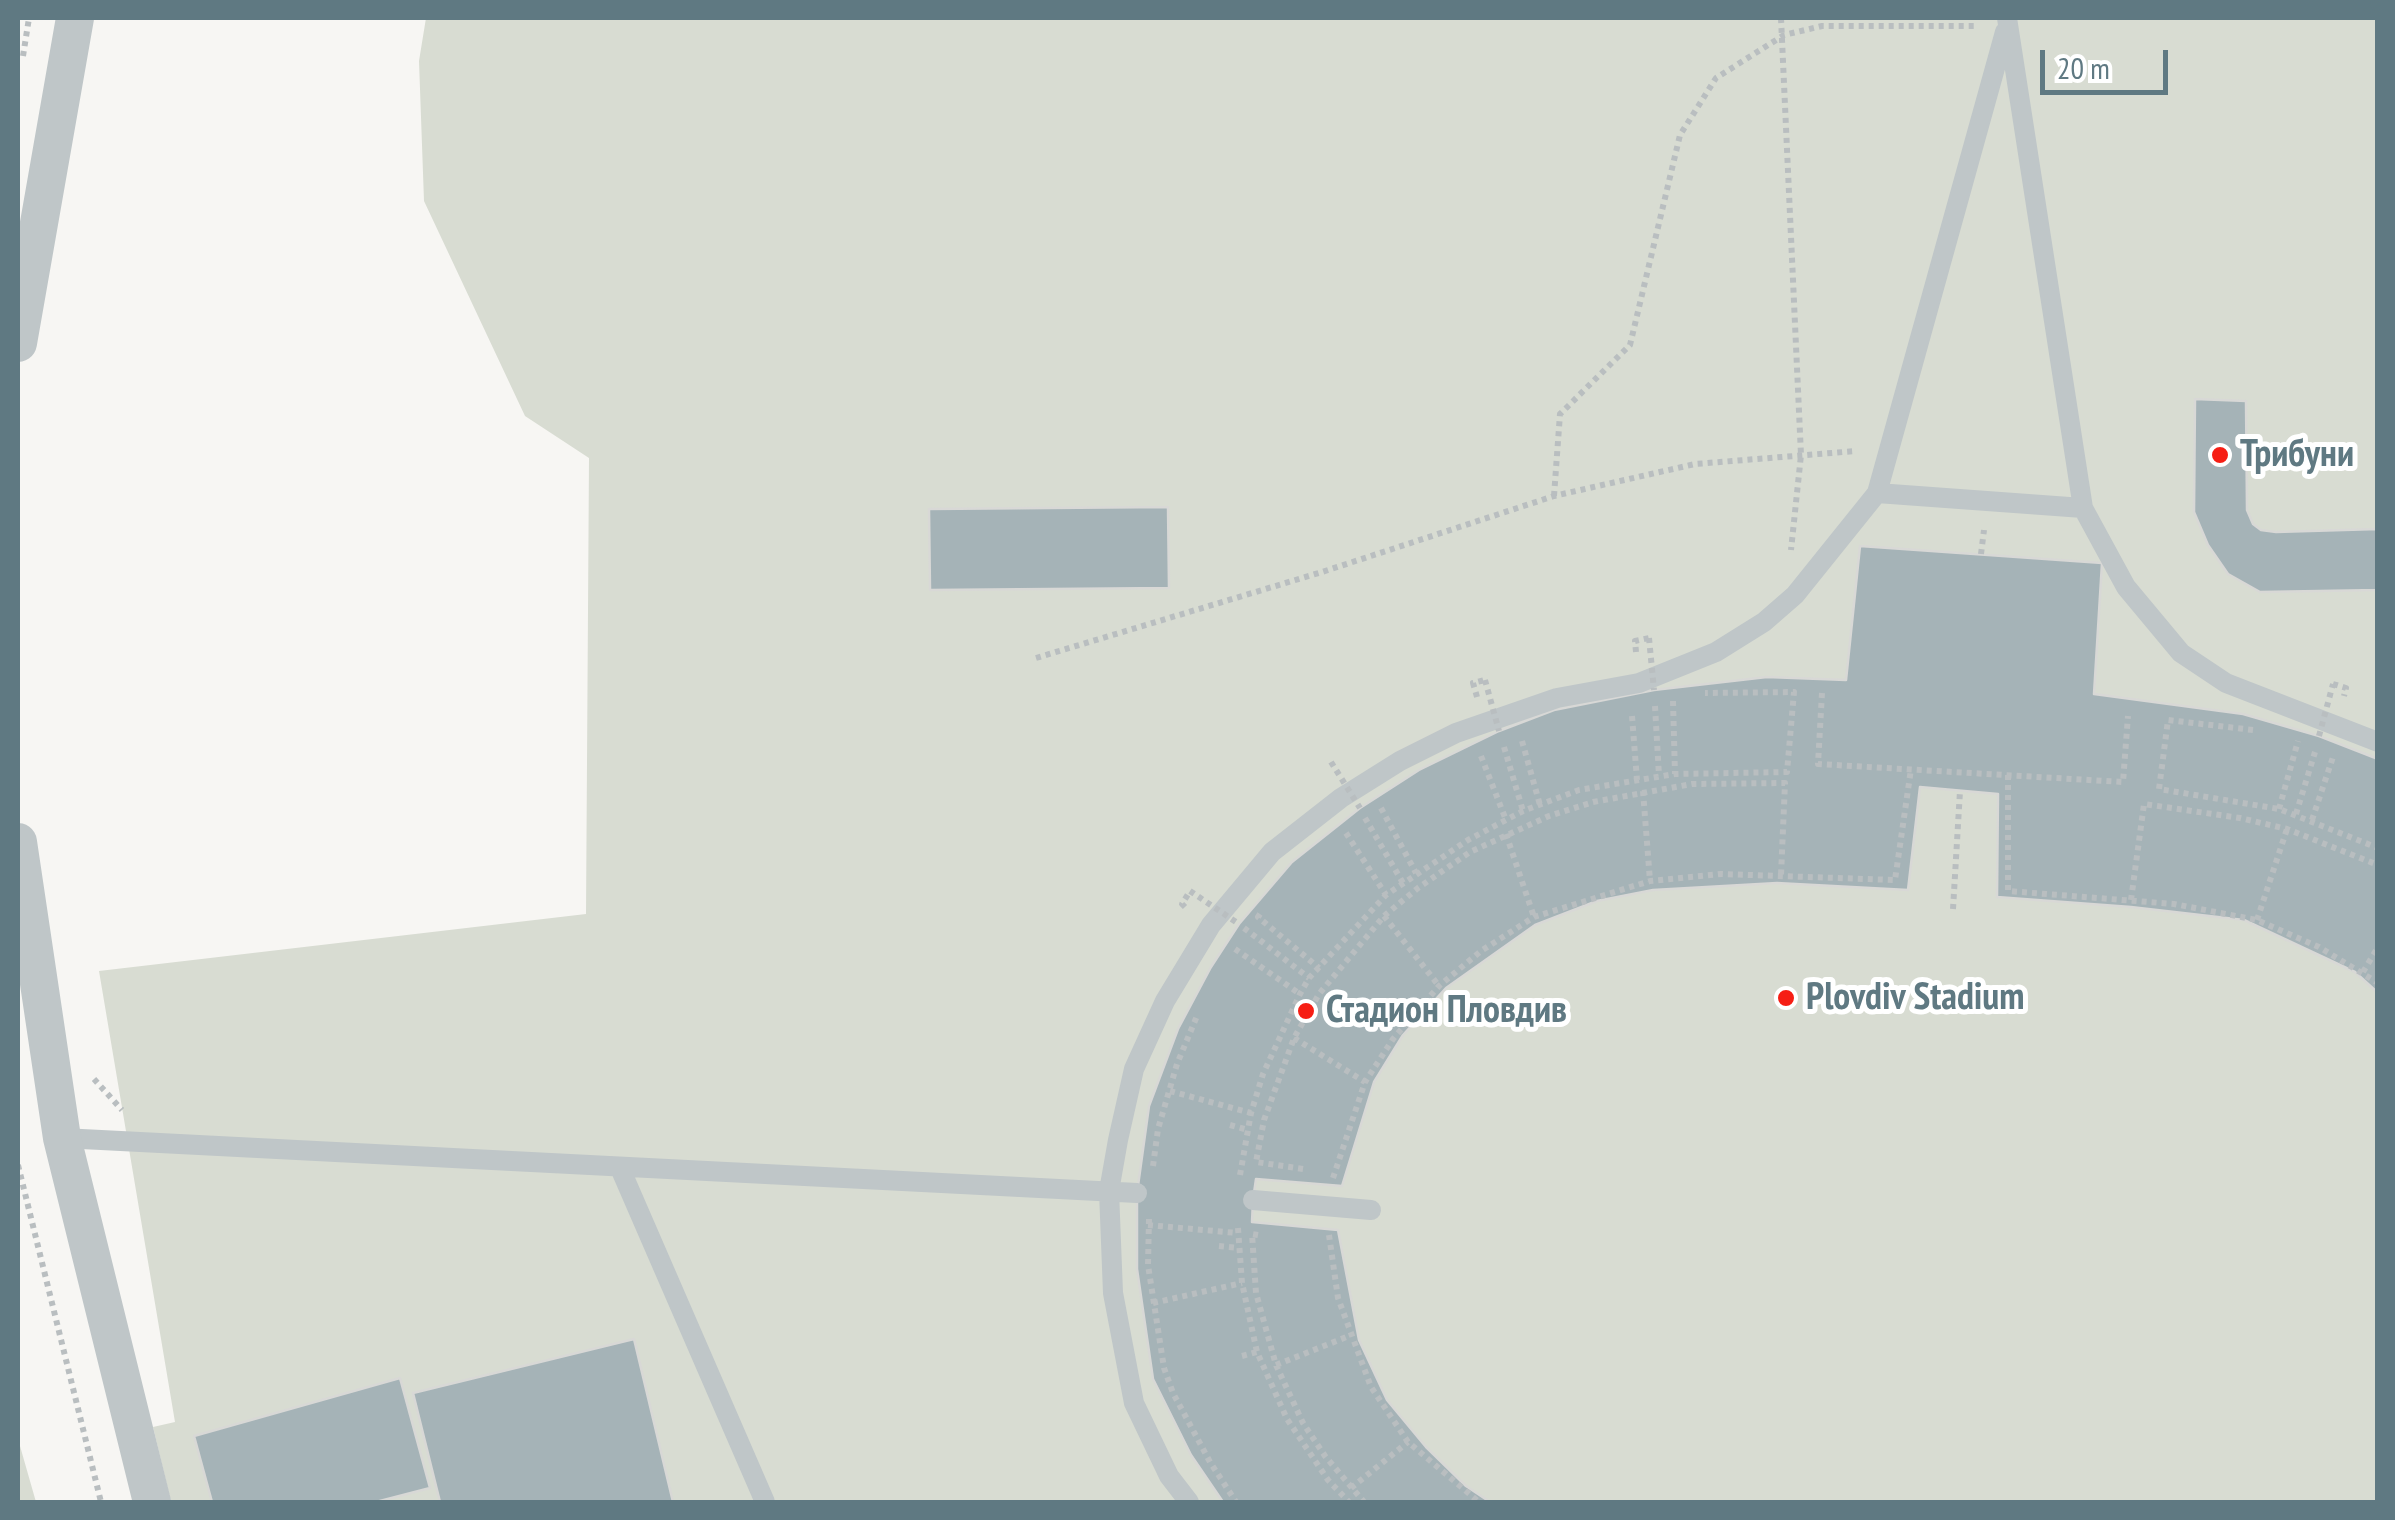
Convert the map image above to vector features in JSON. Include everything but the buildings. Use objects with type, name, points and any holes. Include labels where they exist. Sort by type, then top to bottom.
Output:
[{"type":"street","points":[[18,343],[74,18]]},
{"type":"street","points":[[18,842],[62,1138],[152,1502]]},
{"type":"lane","points":[[1189,1502],[1169,1476],[1134,1403],[1113,1293],[1109,1191],[1134,1070],[1165,1001],[1211,925],[1272,852],[1341,798],[1400,761],[1456,733],[1558,698],[1640,682],[1716,652],[1764,622],[1795,595],[1877,493],[2007,22]]},
{"type":"lane","points":[[2007,22],[2083,508],[2126,587],[2181,653],[2226,683],[2378,742]]},
{"type":"lane","points":[[1877,493],[2083,508]]},
{"type":"lane","points":[[62,1138],[1146,1194]]},
{"type":"lane","points":[[620,1168],[765,1502]]},
{"type":"lane","points":[[1253,1200],[1371,1210]]},
{"type":"path","points":[[1781,18],[1801,454],[1788,568]]},
{"type":"path","points":[[1554,496],[1560,414],[1630,345],[1680,135],[1716,78],[1784,35],[1822,26],[2007,22]]},
{"type":"path","points":[[1036,658],[1322,572],[1554,496],[1695,464],[1887,449]]},
{"type":"path","points":[[1635,641],[1649,638],[1659,776]]},
{"type":"path","points":[[1638,662],[1654,659]]},
{"type":"path","points":[[1472,683],[1485,680],[1523,811]]},
{"type":"path","points":[[2296,814],[2333,684],[2346,688]]},
{"type":"path","points":[[1240,1181],[1251,1112],[1276,1042],[1300,994],[1318,968],[1403,882],[1468,840],[1523,811],[1579,790],[1675,774],[1787,772],[1794,692],[1692,694]]},
{"type":"path","points":[[1822,693],[1818,764],[2123,782],[2128,716]]},
{"type":"path","points":[[1673,696],[1675,774]]},
{"type":"path","points":[[1479,705],[1497,697]]},
{"type":"path","points":[[1630,703],[1637,780]]},
{"type":"path","points":[[2268,732],[2168,720],[2159,790],[2279,808],[2378,848]]},
{"type":"path","points":[[1520,733],[1540,804]]},
{"type":"path","points":[[2279,808],[2298,740],[2283,736]]},
{"type":"path","points":[[1479,749],[1506,820]]},
{"type":"path","points":[[2312,820],[2334,754]]},
{"type":"path","points":[[1331,762],[1403,882]]},
{"type":"path","points":[[1478,1502],[1408,1442],[1370,1387],[1338,1298],[1329,1240],[1334,1174],[1365,1082],[1392,1039],[1439,986],[1481,951],[1534,917],[1650,881],[1721,874],[1895,880],[1911,770]]},
{"type":"path","points":[[2008,775],[2008,891],[2174,904],[2257,920],[2320,948],[2378,983]]},
{"type":"path","points":[[1332,787],[1345,778]]},
{"type":"path","points":[[1256,1162],[1264,1120],[1294,1038],[1318,994],[1384,916],[1470,852],[1549,816],[1643,791],[1692,784],[1785,783],[1781,875]]},
{"type":"path","points":[[1643,791],[1650,881]]},
{"type":"path","points":[[1953,909],[1960,791]]},
{"type":"path","points":[[2131,900],[2144,804],[2288,829],[2378,866]]},
{"type":"path","points":[[1380,807],[1416,873]]},
{"type":"path","points":[[2257,920],[2288,829]]},
{"type":"path","points":[[1345,830],[1386,895]]},
{"type":"path","points":[[1506,834],[1534,917]]},
{"type":"path","points":[[1196,914],[1218,890]]},
{"type":"path","points":[[1182,904],[1190,892],[1309,978]]},
{"type":"path","points":[[1258,916],[1318,968]]},
{"type":"path","points":[[1384,916],[1439,986]]},
{"type":"path","points":[[2363,972],[2378,947]]},
{"type":"path","points":[[1226,964],[1236,948],[1300,994]]},
{"type":"path","points":[[1199,1012],[1158,1128],[1146,1194],[1153,1303],[1164,1368],[1173,1392],[1236,1502]]},
{"type":"path","points":[[1294,1038],[1365,1082]]},
{"type":"path","points":[[54,1082],[96,1079],[126,1114]]},
{"type":"path","points":[[1169,1091],[1251,1112]]},
{"type":"path","points":[[1230,1125],[1248,1130]]},
{"type":"path","points":[[18,1165],[101,1502]]},
{"type":"path","points":[[1238,1216],[1242,1283],[1257,1352],[1287,1420],[1328,1480],[1349,1502]]},
{"type":"path","points":[[1148,1225],[1238,1233]]},
{"type":"path","points":[[1252,1234],[1256,1293],[1276,1365],[1304,1423],[1364,1502]]},
{"type":"path","points":[[1219,1246],[1239,1248]]},
{"type":"path","points":[[1153,1303],[1242,1283]]},
{"type":"path","points":[[1276,1365],[1350,1336]]},
{"type":"path","points":[[1242,1356],[1257,1352]]},
{"type":"path","points":[[1351,1488],[1408,1442]]},
{"type":"shaded area","points":[[426,18],[2377,18],[2377,1502],[171,1502],[153,1427],[175,1422],[99,971],[586,914],[589,458],[525,416],[424,201],[419,61]]},
{"type":"shaded area","points":[[18,1439],[36,1502],[18,1502]]},
{"type":"place","name":"Трибуни","points":[[2220,455]]},
{"type":"place","name":"Plovdiv Stadium","points":[[1786,998]]},
{"type":"place","name":"Стадион Пловдив","points":[[1306,1011]]}]
